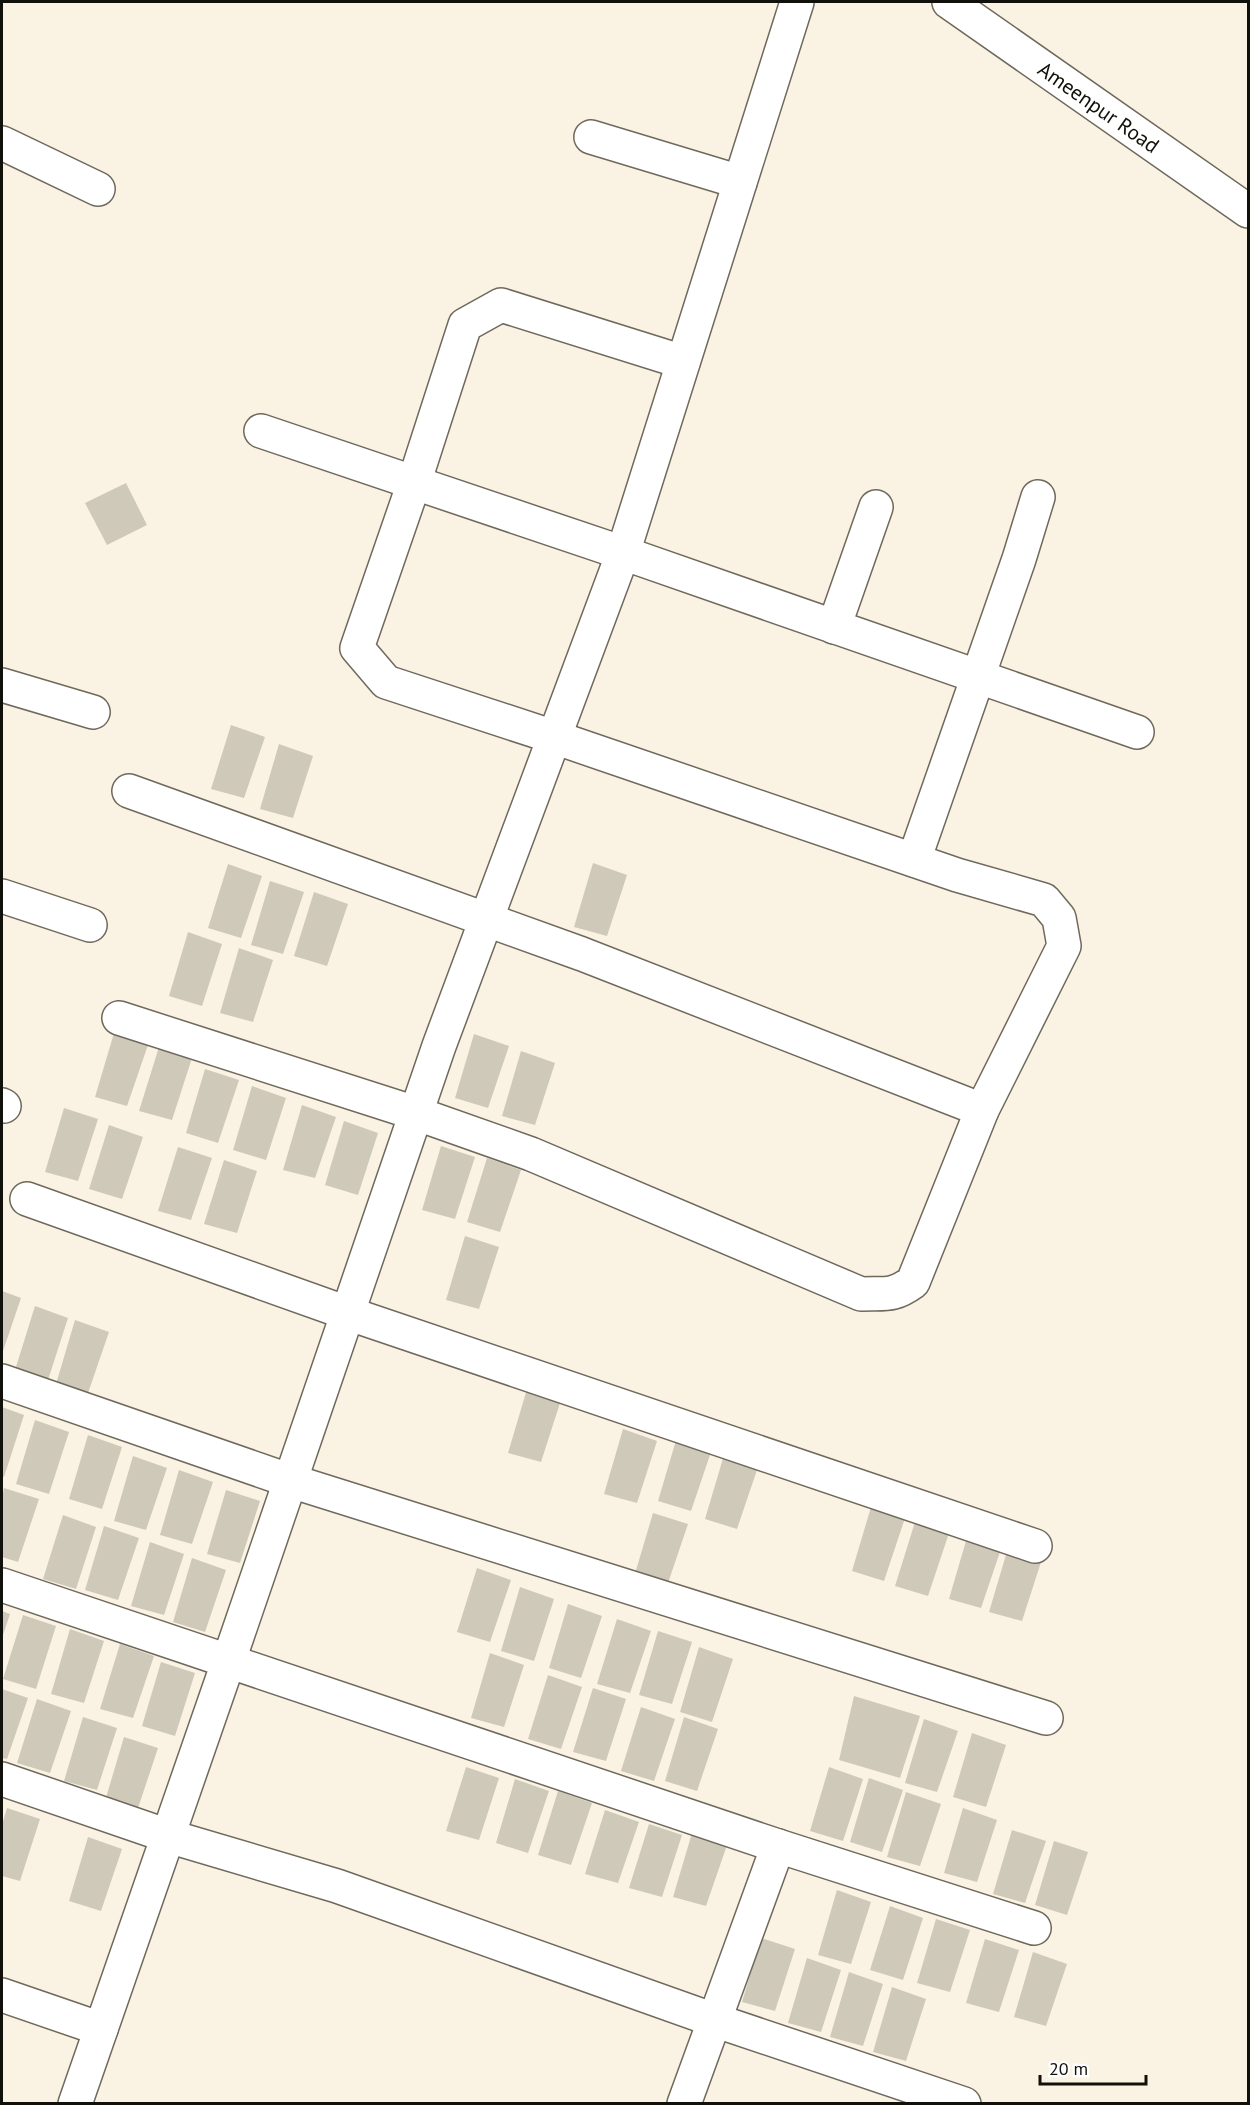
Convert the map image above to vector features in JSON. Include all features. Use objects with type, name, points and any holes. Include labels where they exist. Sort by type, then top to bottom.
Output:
[{"type":"street","points":[[75,2103],[230,1660],[415,1113],[623,553],[797,2]]},
{"type":"street","name":"Ameenpur Road","points":[[949,2],[1248,211]]},
{"type":"street","points":[[591,136],[740,182]]},
{"type":"street","points":[[2,143],[98,189]]},
{"type":"street","points":[[119,1018],[415,1113],[531,1154],[861,1294],[889,1294],[913,1282],[982,1110],[1064,946],[1059,918],[1044,900],[957,875],[554,736],[386,682],[357,648],[465,325],[501,305],[683,362]]},
{"type":"street","points":[[261,431],[623,553],[1137,732]]},
{"type":"street","points":[[914,860],[1019,559],[1038,497]]},
{"type":"street","points":[[834,627],[876,507]]},
{"type":"street","points":[[2,685],[93,712]]},
{"type":"street","points":[[129,791],[582,954],[982,1110]]},
{"type":"street","points":[[2,896],[90,925]]},
{"type":"street","points":[[27,1199],[347,1313],[1035,1546]]},
{"type":"street","points":[[2,1381],[291,1480],[1046,1718]]},
{"type":"street","points":[[2,1585],[778,1846],[1034,1928]]},
{"type":"street","points":[[2,1779],[168,1836],[338,1886],[714,2020],[964,2103]]},
{"type":"street","points":[[684,2103],[778,1846]]},
{"type":"street","points":[[2,1995],[101,2029]]},
{"type":"building","points":[[126,483],[147,525],[107,545],[85,503]]},
{"type":"building","points":[[231,725],[265,737],[244,798],[211,789]]},
{"type":"building","points":[[279,744],[313,756],[293,818],[260,809]]},
{"type":"building","points":[[593,863],[627,875],[607,936],[574,927]]},
{"type":"building","points":[[228,864],[262,876],[241,938],[208,928]]},
{"type":"building","points":[[270,881],[304,892],[283,954],[251,945]]},
{"type":"building","points":[[314,892],[348,904],[327,966],[294,956]]},
{"type":"building","points":[[188,932],[222,944],[202,1006],[169,996]]},
{"type":"building","points":[[239,948],[273,960],[253,1022],[220,1013]]},
{"type":"building","points":[[114,1033],[148,1045],[127,1106],[95,1097]]},
{"type":"building","points":[[474,1034],[509,1046],[488,1108],[455,1098]]},
{"type":"building","points":[[159,1047],[192,1058],[172,1120],[139,1111]]},
{"type":"building","points":[[521,1051],[555,1063],[535,1125],[502,1116]]},
{"type":"building","points":[[205,1069],[239,1080],[218,1143],[186,1133]]},
{"type":"building","points":[[252,1086],[286,1098],[266,1160],[233,1150]]},
{"type":"building","points":[[302,1105],[336,1117],[315,1178],[283,1170]]},
{"type":"building","points":[[64,1108],[98,1119],[78,1181],[45,1172]]},
{"type":"building","points":[[344,1121],[378,1133],[358,1195],[325,1185]]},
{"type":"building","points":[[109,1125],[143,1137],[122,1199],[89,1189]]},
{"type":"building","points":[[441,1146],[475,1157],[455,1219],[422,1210]]},
{"type":"building","points":[[178,1147],[212,1158],[191,1220],[158,1211]]},
{"type":"building","points":[[487,1158],[521,1170],[500,1232],[467,1222]]},
{"type":"building","points":[[224,1160],[257,1171],[237,1233],[204,1224]]},
{"type":"building","points":[[465,1236],[499,1247],[479,1309],[446,1300]]},
{"type":"building","points":[[2,1291],[21,1298],[2,1354]]},
{"type":"building","points":[[35,1306],[68,1318],[48,1380],[15,1370]]},
{"type":"building","points":[[75,1320],[109,1332],[88,1393],[56,1384]]},
{"type":"building","points":[[527,1389],[561,1400],[541,1462],[508,1453]]},
{"type":"building","points":[[2,1407],[24,1415],[4,1477],[2,1476]]},
{"type":"building","points":[[35,1420],[69,1432],[49,1494],[16,1484]]},
{"type":"building","points":[[623,1429],[657,1441],[637,1503],[604,1494]]},
{"type":"building","points":[[88,1435],[122,1447],[102,1509],[69,1499]]},
{"type":"building","points":[[677,1437],[712,1449],[691,1511],[658,1501]]},
{"type":"building","points":[[724,1455],[758,1467],[737,1529],[705,1519]]},
{"type":"building","points":[[133,1456],[167,1468],[146,1530],[114,1521]]},
{"type":"building","points":[[179,1470],[213,1482],[192,1544],[160,1535]]},
{"type":"building","points":[[4,1488],[39,1499],[18,1562],[2,1557]]},
{"type":"building","points":[[226,1490],[260,1501],[240,1563],[207,1554]]},
{"type":"building","points":[[871,1507],[905,1518],[884,1581],[852,1571]]},
{"type":"building","points":[[653,1513],[688,1524],[667,1586],[634,1577]]},
{"type":"building","points":[[63,1515],[96,1527],[76,1589],[43,1579]]},
{"type":"building","points":[[915,1522],[949,1533],[928,1596],[895,1586]]},
{"type":"building","points":[[104,1526],[139,1538],[118,1600],[85,1590]]},
{"type":"building","points":[[968,1534],[1002,1546],[981,1608],[949,1599]]},
{"type":"building","points":[[150,1542],[184,1554],[164,1615],[131,1606]]},
{"type":"building","points":[[1008,1548],[1042,1559],[1022,1621],[989,1612]]},
{"type":"building","points":[[192,1558],[226,1570],[205,1632],[173,1622]]},
{"type":"building","points":[[477,1568],[511,1580],[490,1642],[457,1632]]},
{"type":"building","points":[[520,1587],[554,1599],[534,1661],[501,1651]]},
{"type":"building","points":[[568,1604],[602,1616],[581,1678],[549,1668]]},
{"type":"building","points":[[2,1611],[10,1614],[2,1638]]},
{"type":"building","points":[[23,1615],[56,1626],[36,1689],[3,1679]]},
{"type":"building","points":[[617,1619],[651,1631],[630,1693],[597,1684]]},
{"type":"building","points":[[70,1629],[104,1641],[84,1703],[51,1694]]},
{"type":"building","points":[[658,1631],[692,1642],[672,1704],[639,1695]]},
{"type":"building","points":[[120,1644],[154,1656],[133,1718],[100,1709]]},
{"type":"building","points":[[699,1647],[733,1659],[712,1722],[680,1712]]},
{"type":"building","points":[[490,1653],[524,1665],[504,1727],[471,1718]]},
{"type":"building","points":[[161,1662],[195,1673],[175,1736],[142,1726]]},
{"type":"building","points":[[548,1675],[582,1687],[561,1749],[528,1739]]},
{"type":"building","points":[[593,1688],[626,1699],[606,1761],[573,1752]]},
{"type":"building","points":[[2,1689],[28,1698],[7,1759],[2,1758]]},
{"type":"building","points":[[854,1696],[920,1716],[900,1778],[839,1760]]},
{"type":"building","points":[[37,1699],[71,1711],[50,1773],[17,1763]]},
{"type":"building","points":[[641,1707],[675,1719],[654,1781],[621,1771]]},
{"type":"building","points":[[83,1717],[117,1728],[97,1790],[64,1781]]},
{"type":"building","points":[[684,1717],[718,1729],[697,1791],[665,1781]]},
{"type":"building","points":[[924,1719],[958,1731],[937,1792],[905,1783]]},
{"type":"building","points":[[972,1733],[1006,1745],[986,1807],[953,1797]]},
{"type":"building","points":[[124,1737],[158,1748],[137,1811],[105,1801]]},
{"type":"building","points":[[466,1767],[499,1778],[479,1840],[446,1831]]},
{"type":"building","points":[[829,1767],[863,1779],[843,1841],[810,1831]]},
{"type":"building","points":[[869,1778],[903,1790],[882,1852],[850,1842]]},
{"type":"building","points":[[515,1779],[549,1791],[528,1853],[496,1843]]},
{"type":"building","points":[[558,1791],[592,1803],[571,1865],[538,1855]]},
{"type":"building","points":[[906,1792],[941,1804],[920,1866],[887,1857]]},
{"type":"building","points":[[7,1808],[40,1819],[20,1881],[2,1876],[2,1825]]},
{"type":"building","points":[[963,1808],[997,1820],[977,1882],[944,1873]]},
{"type":"building","points":[[605,1810],[639,1822],[618,1883],[585,1874]]},
{"type":"building","points":[[649,1824],[682,1835],[662,1897],[629,1888]]},
{"type":"building","points":[[1012,1830],[1046,1841],[1025,1903],[993,1894]]},
{"type":"building","points":[[692,1833],[727,1845],[706,1906],[673,1897]]},
{"type":"building","points":[[88,1837],[122,1849],[101,1911],[69,1901]]},
{"type":"building","points":[[1054,1841],[1088,1852],[1067,1915],[1035,1905]]},
{"type":"building","points":[[837,1890],[871,1902],[851,1964],[818,1955]]},
{"type":"building","points":[[890,1906],[923,1918],[903,1980],[870,1970]]},
{"type":"building","points":[[936,1919],[970,1930],[950,1992],[917,1983]]},
{"type":"building","points":[[761,1938],[795,1949],[775,2011],[742,2002]]},
{"type":"building","points":[[985,1939],[1019,1950],[999,2012],[966,2003]]},
{"type":"building","points":[[1033,1952],[1067,1964],[1046,2026],[1014,2017]]},
{"type":"building","points":[[807,1958],[841,1970],[821,2032],[788,2023]]},
{"type":"building","points":[[849,1972],[883,1984],[863,2046],[830,2037]]},
{"type":"building","points":[[892,1987],[926,1999],[906,2061],[873,2052]]}]
